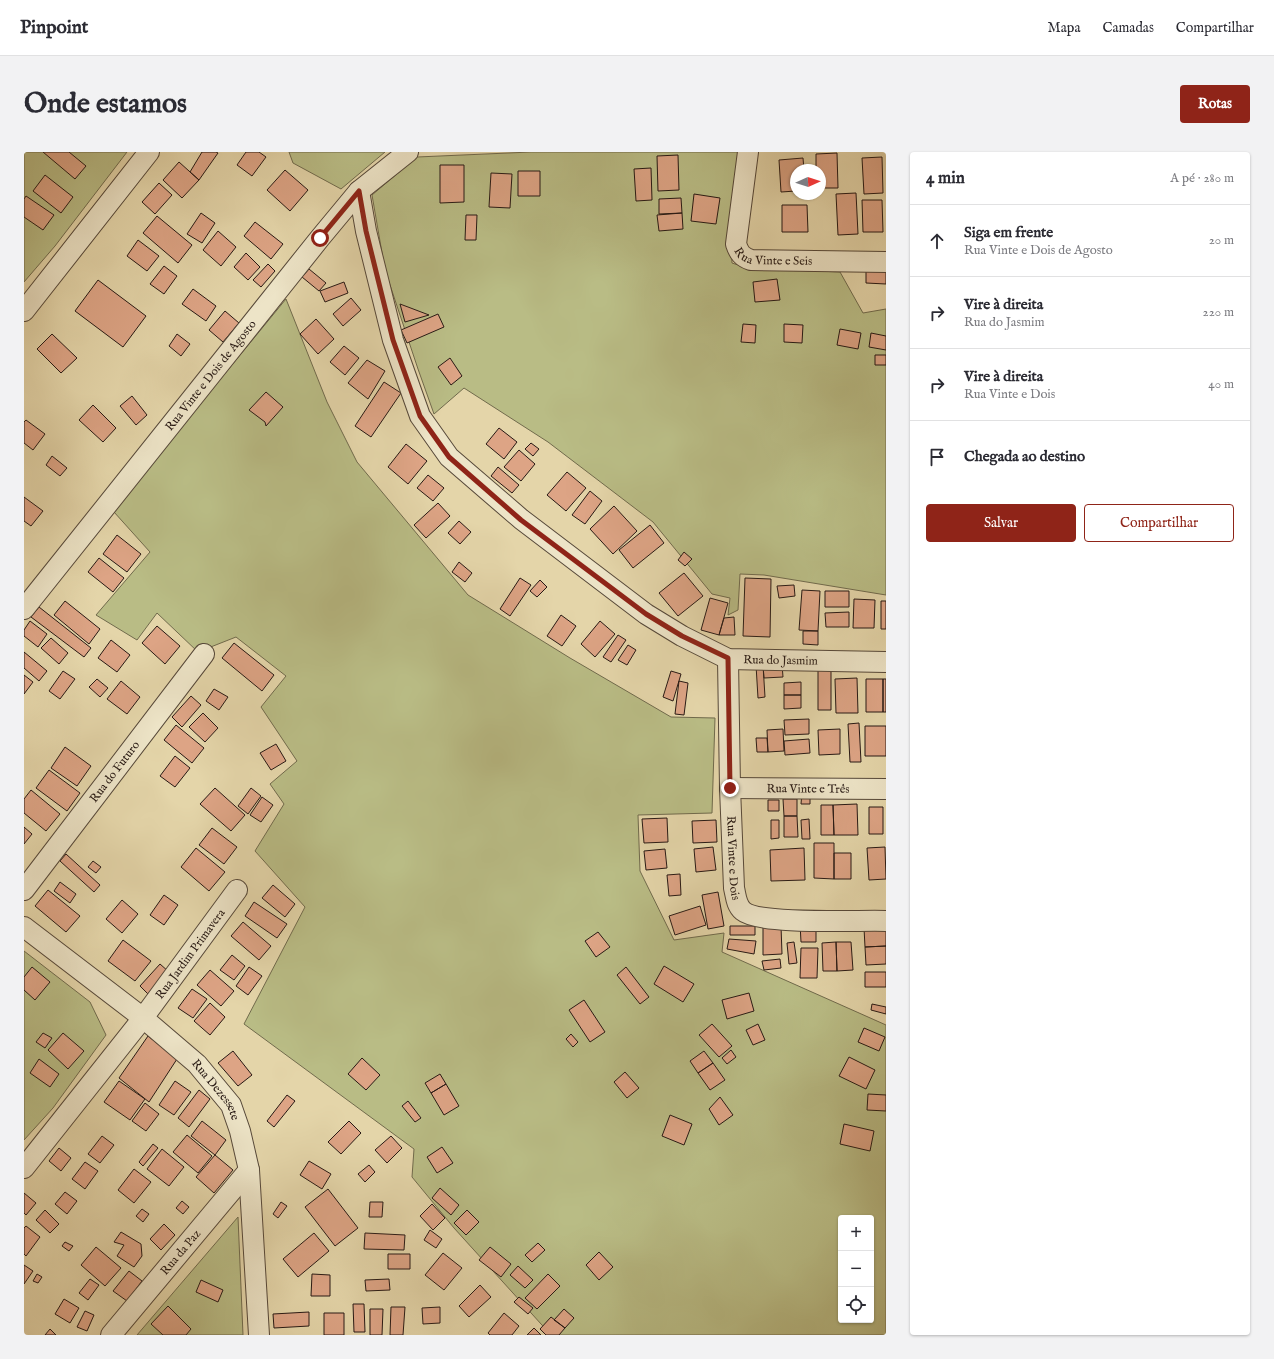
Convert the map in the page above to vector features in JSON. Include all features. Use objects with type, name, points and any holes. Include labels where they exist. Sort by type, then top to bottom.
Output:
[{"type":"street","points":[[24,311],[149,152]]},
{"type":"street","name":"Rua Vinte e Dois de Agosto","points":[[24,609],[359,191],[408,152]]},
{"type":"street","name":"Rua Vinte e Seis","points":[[748,152],[736,244],[738,252],[744,257],[751,260],[886,262]]},
{"type":"street","name":"Rua do Jasmim","points":[[359,191],[366,231],[393,340],[420,416],[449,457],[521,520],[646,614],[682,636],[728,658],[886,662]]},
{"type":"street","name":"Rua do Futuro","points":[[24,890],[204,654]]},
{"type":"street","name":"Rua Vinte e Dois","points":[[728,658],[730,788],[734,888],[737,903],[744,911],[757,917],[776,920],[886,921]]},
{"type":"street","name":"Rua Vinte e Três","points":[[730,788],[886,789]]},
{"type":"street","name":"Rua Jardim Primavera","points":[[143,1018],[237,890]]},
{"type":"street","name":"Rua Dezessete","points":[[24,927],[143,1018],[197,1064],[231,1105],[240,1131],[249,1170],[259,1335]]},
{"type":"street","points":[[24,1168],[143,1018]]},
{"type":"street","name":"Rua da Paz","points":[[111,1335],[249,1170]]},
{"type":"green space","points":[[24,152],[127,152],[55,246],[24,282]]},
{"type":"green space","points":[[289,152],[385,152],[341,189],[293,163]]},
{"type":"green space","points":[[531,152],[744,152],[731,246],[732,263],[747,268],[840,272],[863,313],[886,309],[886,595],[764,575],[740,574],[738,610],[728,615],[730,598],[712,594],[653,522],[548,442],[464,388],[434,414],[385,270],[372,195],[417,157]]},
{"type":"green space","points":[[286,299],[327,402],[357,462],[468,595],[570,658],[671,717],[715,718],[712,813],[638,815],[640,871],[674,940],[724,933],[722,952],[886,1025],[886,1335],[551,1335],[454,1228],[412,1177],[414,1149],[244,1024],[305,907],[255,851],[284,804],[270,784],[297,761],[261,707],[286,676],[236,637],[198,652],[157,613],[137,640],[96,615],[150,552],[114,512]]},
{"type":"green space","points":[[24,951],[90,1002],[106,1035],[53,1108],[24,1140]]},
{"type":"green space","points":[[238,1217],[243,1335],[137,1335]]},
{"type":"building","points":[[43,152],[69,152],[86,166],[75,179]]},
{"type":"building","points":[[202,152],[218,153],[199,180],[190,172]]},
{"type":"building","points":[[246,152],[259,152],[266,157],[252,176],[237,165]]},
{"type":"building","points":[[837,153],[838,188],[826,188],[826,164],[816,164],[816,154]]},
{"type":"building","points":[[678,155],[679,190],[658,191],[657,156]]},
{"type":"building","points":[[882,157],[883,193],[864,194],[862,158]]},
{"type":"building","points":[[803,158],[804,164],[790,164],[790,191],[781,192],[779,160]]},
{"type":"building","points":[[179,162],[199,180],[182,198],[163,180]]},
{"type":"building","points":[[440,165],[464,165],[464,202],[440,203]]},
{"type":"building","points":[[651,168],[652,200],[636,201],[634,169]]},
{"type":"building","points":[[285,170],[308,190],[290,211],[267,190]]},
{"type":"building","points":[[518,171],[540,171],[540,196],[518,196]]},
{"type":"building","points":[[491,173],[512,174],[510,208],[489,207]]},
{"type":"building","points":[[45,175],[73,197],[61,213],[33,191]]},
{"type":"building","points":[[159,183],[172,195],[155,214],[142,202]]},
{"type":"building","points":[[856,193],[858,234],[838,235],[836,194]]},
{"type":"building","points":[[694,194],[720,198],[716,224],[691,221]]},
{"type":"building","points":[[26,196],[54,215],[43,230],[24,217],[24,199]]},
{"type":"building","points":[[681,198],[682,213],[659,214],[659,199]]},
{"type":"building","points":[[862,200],[882,200],[883,232],[863,232]]},
{"type":"building","points":[[782,205],[807,205],[808,232],[782,232]]},
{"type":"building","points":[[201,213],[215,223],[202,243],[187,234]]},
{"type":"building","points":[[682,213],[683,229],[659,231],[657,215]]},
{"type":"building","points":[[466,215],[477,215],[476,240],[465,240]]},
{"type":"building","points":[[157,216],[192,245],[178,263],[143,233]]},
{"type":"building","points":[[255,222],[283,244],[271,259],[244,236]]},
{"type":"building","points":[[218,231],[236,247],[221,266],[203,250]]},
{"type":"building","points":[[138,240],[159,256],[147,271],[127,256]]},
{"type":"building","points":[[246,253],[260,267],[248,280],[234,267]]},
{"type":"building","points":[[268,264],[275,271],[261,287],[253,280]]},
{"type":"building","points":[[866,265],[886,265],[886,284],[866,283]]},
{"type":"building","points":[[164,266],[177,276],[164,294],[150,284]]},
{"type":"building","points":[[309,269],[326,283],[319,291],[302,277]]},
{"type":"building","points":[[777,279],[780,300],[755,302],[753,282]]},
{"type":"building","points":[[98,280],[146,316],[123,347],[75,311]]},
{"type":"building","points":[[344,282],[348,293],[325,302],[320,291]]},
{"type":"building","points":[[193,289],[216,306],[206,321],[182,304]]},
{"type":"building","points":[[351,298],[361,310],[343,326],[333,314]]},
{"type":"building","points":[[400,304],[408,307],[429,315],[405,322]]},
{"type":"building","points":[[225,311],[239,323],[223,342],[209,330]]},
{"type":"building","points":[[438,314],[444,327],[407,343],[401,330]]},
{"type":"building","points":[[316,319],[334,339],[318,354],[300,334]]},
{"type":"building","points":[[743,324],[756,325],[755,343],[741,342]]},
{"type":"building","points":[[784,324],[803,325],[802,343],[784,342]]},
{"type":"building","points":[[840,329],[861,333],[858,349],[837,345]]},
{"type":"building","points":[[871,333],[886,336],[886,350],[869,347]]},
{"type":"building","points":[[52,334],[77,358],[61,373],[37,349]]},
{"type":"building","points":[[177,334],[190,344],[181,356],[169,346]]},
{"type":"building","points":[[344,346],[359,358],[345,375],[330,362]]},
{"type":"building","points":[[875,355],[886,355],[886,365],[875,365]]},
{"type":"building","points":[[450,358],[462,376],[451,385],[438,367]]},
{"type":"building","points":[[367,360],[385,371],[368,399],[348,383]]},
{"type":"building","points":[[384,382],[401,393],[371,437],[355,426]]},
{"type":"building","points":[[266,392],[283,407],[266,426],[265,422],[249,410]]},
{"type":"building","points":[[132,396],[147,415],[136,425],[120,406]]},
{"type":"building","points":[[93,405],[116,428],[103,442],[79,420]]},
{"type":"building","points":[[26,420],[45,434],[33,450],[24,443],[24,422]]},
{"type":"building","points":[[499,428],[517,442],[504,459],[486,444]]},
{"type":"building","points":[[531,443],[539,449],[533,456],[525,449]]},
{"type":"building","points":[[406,444],[427,461],[408,484],[388,467]]},
{"type":"building","points":[[519,450],[535,464],[521,481],[504,467]]},
{"type":"building","points":[[52,456],[67,468],[60,476],[46,465]]},
{"type":"building","points":[[498,467],[519,485],[512,493],[491,476]]},
{"type":"building","points":[[567,472],[586,488],[566,511],[547,495]]},
{"type":"building","points":[[428,475],[444,488],[433,501],[417,488]]},
{"type":"building","points":[[590,491],[602,501],[585,524],[572,515]]},
{"type":"building","points":[[24,497],[43,511],[31,526],[24,521]]},
{"type":"building","points":[[438,503],[450,516],[426,538],[414,525]]},
{"type":"building","points":[[614,506],[637,531],[613,554],[590,529]]},
{"type":"building","points":[[459,521],[471,532],[460,544],[448,533]]},
{"type":"building","points":[[650,525],[664,543],[633,568],[619,550]]},
{"type":"building","points":[[117,535],[141,554],[127,572],[103,554]]},
{"type":"building","points":[[684,552],[692,559],[685,566],[678,560]]},
{"type":"building","points":[[99,558],[124,578],[113,592],[88,572]]},
{"type":"building","points":[[459,562],[472,573],[465,582],[452,572]]},
{"type":"building","points":[[684,573],[703,596],[678,616],[659,593]]},
{"type":"building","points":[[520,578],[531,585],[510,616],[500,609]]},
{"type":"building","points":[[745,578],[771,579],[770,637],[743,636]]},
{"type":"building","points":[[540,580],[547,587],[537,597],[530,591]]},
{"type":"building","points":[[794,585],[795,596],[779,598],[777,586]]},
{"type":"building","points":[[802,590],[820,591],[818,631],[799,630]]},
{"type":"building","points":[[825,591],[849,591],[849,607],[825,607]]},
{"type":"building","points":[[710,598],[728,603],[719,635],[701,630]]},
{"type":"building","points":[[854,599],[875,600],[874,628],[853,628]]},
{"type":"building","points":[[65,601],[100,629],[89,644],[54,615]]},
{"type":"building","points":[[881,601],[886,601],[886,629],[881,629]]},
{"type":"building","points":[[39,607],[91,648],[84,657],[31,617]]},
{"type":"building","points":[[849,612],[849,627],[826,627],[825,613]]},
{"type":"building","points":[[561,615],[576,626],[562,646],[547,636]]},
{"type":"building","points":[[734,617],[735,635],[719,635],[724,618]]},
{"type":"building","points":[[30,621],[47,634],[38,647],[24,636],[24,630]]},
{"type":"building","points":[[600,621],[615,634],[595,657],[581,644]]},
{"type":"building","points":[[157,626],[180,646],[165,664],[142,643]]},
{"type":"building","points":[[803,631],[818,631],[818,645],[803,644]]},
{"type":"building","points":[[618,635],[626,640],[611,662],[603,657]]},
{"type":"building","points":[[51,638],[68,653],[59,664],[41,648]]},
{"type":"building","points":[[111,640],[130,655],[117,672],[98,658]]},
{"type":"building","points":[[234,643],[274,675],[262,691],[222,658]]},
{"type":"building","points":[[628,645],[636,650],[627,665],[618,660]]},
{"type":"building","points":[[24,652],[47,671],[39,681],[24,668]]},
{"type":"building","points":[[782,664],[783,677],[764,678],[763,665]]},
{"type":"building","points":[[756,665],[763,665],[765,697],[758,698]]},
{"type":"building","points":[[818,670],[831,670],[831,710],[818,710]]},
{"type":"building","points":[[63,671],[75,679],[60,699],[49,691]]},
{"type":"building","points":[[671,671],[681,674],[673,701],[663,697]]},
{"type":"building","points":[[24,675],[33,682],[24,694]]},
{"type":"building","points":[[857,678],[858,713],[836,713],[835,679]]},
{"type":"building","points":[[97,679],[108,688],[100,697],[89,687]]},
{"type":"building","points":[[866,679],[883,679],[883,712],[866,712]]},
{"type":"building","points":[[883,679],[886,679],[886,712],[883,712]]},
{"type":"building","points":[[121,681],[140,697],[127,714],[107,699]]},
{"type":"building","points":[[679,681],[688,683],[684,715],[675,714]]},
{"type":"building","points":[[801,682],[801,695],[784,695],[784,683]]},
{"type":"building","points":[[214,689],[228,697],[219,710],[206,701]]},
{"type":"building","points":[[784,695],[801,695],[801,708],[784,709]]},
{"type":"building","points":[[191,696],[201,705],[182,727],[172,717]]},
{"type":"building","points":[[203,713],[218,728],[205,742],[189,727]]},
{"type":"building","points":[[809,719],[809,734],[785,735],[784,720]]},
{"type":"building","points":[[859,723],[861,762],[850,762],[848,724]]},
{"type":"building","points":[[176,725],[204,748],[192,763],[164,740]]},
{"type":"building","points":[[865,726],[886,726],[886,756],[865,756]]},
{"type":"building","points":[[783,729],[784,751],[768,752],[767,730]]},
{"type":"building","points":[[840,729],[840,754],[819,755],[818,730]]},
{"type":"building","points":[[756,738],[767,738],[768,752],[757,752]]},
{"type":"building","points":[[809,739],[810,753],[785,755],[784,741]]},
{"type":"building","points":[[276,744],[286,761],[271,770],[260,753]]},
{"type":"building","points":[[65,747],[91,766],[77,786],[51,768]]},
{"type":"building","points":[[175,756],[190,768],[175,787],[160,776]]},
{"type":"building","points":[[49,770],[80,793],[67,811],[36,788]]},
{"type":"building","points":[[215,788],[245,815],[231,831],[200,804]]},
{"type":"building","points":[[251,788],[261,796],[248,814],[238,806]]},
{"type":"building","points":[[31,790],[60,814],[46,831],[24,813],[24,799]]},
{"type":"building","points":[[802,792],[810,792],[810,804],[801,804]]},
{"type":"building","points":[[262,797],[273,805],[261,822],[250,815]]},
{"type":"building","points":[[783,799],[797,799],[797,816],[784,816]]},
{"type":"building","points":[[768,800],[779,800],[779,811],[768,811]]},
{"type":"building","points":[[857,804],[858,835],[834,835],[833,805]]},
{"type":"building","points":[[821,805],[833,805],[834,835],[821,835]]},
{"type":"building","points":[[869,807],[883,807],[883,834],[869,834]]},
{"type":"building","points":[[784,816],[797,816],[798,837],[784,837]]},
{"type":"building","points":[[667,818],[668,842],[644,843],[642,819]]},
{"type":"building","points":[[809,819],[810,839],[802,839],[801,820]]},
{"type":"building","points":[[716,820],[717,842],[693,843],[692,821]]},
{"type":"building","points":[[771,820],[779,820],[779,838],[771,839]]},
{"type":"building","points":[[24,827],[32,834],[24,844]]},
{"type":"building","points":[[212,828],[237,847],[224,864],[199,845]]},
{"type":"building","points":[[814,843],[834,843],[834,879],[814,878]]},
{"type":"building","points":[[713,847],[716,870],[696,872],[694,849]]},
{"type":"building","points":[[885,847],[886,879],[869,880],[867,848]]},
{"type":"building","points":[[196,848],[225,872],[209,891],[181,867]]},
{"type":"building","points":[[804,848],[805,880],[771,881],[770,850]]},
{"type":"building","points":[[665,849],[667,868],[646,870],[644,851]]},
{"type":"building","points":[[834,853],[851,853],[851,879],[834,879]]},
{"type":"building","points":[[66,854],[100,885],[94,892],[60,861]]},
{"type":"building","points":[[93,861],[101,867],[96,873],[88,867]]},
{"type":"building","points":[[680,874],[681,895],[669,896],[667,875]]},
{"type":"building","points":[[60,882],[76,894],[70,903],[54,891]]},
{"type":"building","points":[[273,885],[295,904],[285,917],[262,898]]},
{"type":"building","points":[[48,890],[80,916],[66,932],[35,906]]},
{"type":"building","points":[[718,892],[724,926],[708,929],[702,895]]},
{"type":"building","points":[[164,895],[178,905],[164,925],[150,915]]},
{"type":"building","points":[[122,900],[138,914],[122,933],[106,919]]},
{"type":"building","points":[[254,902],[287,924],[277,938],[245,916]]},
{"type":"building","points":[[700,906],[706,925],[675,935],[669,916]]},
{"type":"building","points":[[243,922],[271,946],[259,960],[231,936]]},
{"type":"building","points":[[816,922],[816,942],[801,942],[800,923]]},
{"type":"building","points":[[730,926],[755,926],[755,935],[730,935]]},
{"type":"building","points":[[781,926],[782,954],[763,955],[763,927]]},
{"type":"building","points":[[886,927],[886,946],[865,947],[864,928]]},
{"type":"building","points":[[598,932],[610,947],[596,957],[585,941]]},
{"type":"building","points":[[729,939],[756,941],[754,954],[727,949]]},
{"type":"building","points":[[123,940],[151,961],[135,981],[108,961]]},
{"type":"building","points":[[794,942],[797,963],[789,964],[787,943]]},
{"type":"building","points":[[836,942],[851,942],[853,970],[837,971]]},
{"type":"building","points":[[836,942],[837,971],[823,971],[822,943]]},
{"type":"building","points":[[886,946],[886,964],[866,965],[865,947]]},
{"type":"building","points":[[801,948],[818,948],[817,978],[800,978]]},
{"type":"building","points":[[232,955],[245,966],[234,980],[220,970]]},
{"type":"building","points":[[780,959],[781,968],[764,970],[762,961]]},
{"type":"building","points":[[160,964],[169,972],[148,994],[140,986]]},
{"type":"building","points":[[664,966],[694,984],[683,1002],[654,984]]},
{"type":"building","points":[[32,967],[50,982],[35,1000],[24,990],[24,977]]},
{"type":"building","points":[[249,967],[262,976],[248,995],[236,986]]},
{"type":"building","points":[[626,967],[649,997],[640,1004],[617,975]]},
{"type":"building","points":[[210,970],[234,991],[221,1006],[197,985]]},
{"type":"building","points":[[865,972],[886,972],[886,987],[865,987]]},
{"type":"building","points":[[192,989],[207,999],[193,1018],[178,1008]]},
{"type":"building","points":[[749,993],[754,1011],[727,1019],[722,1000]]},
{"type":"building","points":[[584,1000],[605,1032],[590,1042],[569,1010]]},
{"type":"building","points":[[210,1003],[225,1017],[210,1035],[194,1021]]},
{"type":"building","points":[[872,1004],[886,1007],[886,1014],[871,1010]]},
{"type":"building","points":[[712,1024],[732,1046],[719,1057],[699,1035]]},
{"type":"building","points":[[758,1024],[765,1040],[753,1045],[746,1030]]},
{"type":"building","points":[[864,1028],[885,1037],[879,1051],[858,1042]]},
{"type":"building","points":[[43,1033],[52,1038],[45,1048],[36,1042]]},
{"type":"building","points":[[63,1033],[84,1051],[68,1069],[48,1050]]},
{"type":"building","points":[[571,1034],[578,1042],[573,1047],[566,1039]]},
{"type":"building","points":[[148,1036],[177,1059],[149,1102],[119,1078]]},
{"type":"building","points":[[731,1050],[736,1057],[727,1064],[722,1058]]},
{"type":"building","points":[[233,1051],[252,1075],[238,1086],[218,1063]]},
{"type":"building","points":[[704,1051],[713,1063],[698,1073],[690,1061]]},
{"type":"building","points":[[849,1057],[875,1070],[866,1089],[839,1076]]},
{"type":"building","points":[[362,1058],[380,1075],[366,1090],[348,1074]]},
{"type":"building","points":[[39,1059],[59,1074],[50,1087],[30,1073]]},
{"type":"building","points":[[713,1063],[725,1080],[710,1090],[698,1073]]},
{"type":"building","points":[[625,1072],[639,1088],[627,1098],[614,1082]]},
{"type":"building","points":[[440,1074],[446,1084],[431,1093],[425,1083]]},
{"type":"building","points":[[119,1081],[145,1099],[130,1120],[104,1102]]},
{"type":"building","points":[[175,1081],[191,1092],[174,1115],[159,1105]]},
{"type":"building","points":[[446,1084],[459,1106],[444,1115],[431,1093]]},
{"type":"building","points":[[199,1090],[210,1099],[189,1127],[178,1118]]},
{"type":"building","points":[[868,1094],[886,1095],[886,1111],[867,1110]]},
{"type":"building","points":[[287,1095],[295,1101],[274,1127],[267,1121]]},
{"type":"building","points":[[720,1097],[733,1115],[719,1125],[709,1109]]},
{"type":"building","points":[[408,1101],[421,1118],[415,1122],[402,1106]]},
{"type":"building","points":[[145,1103],[159,1114],[146,1131],[132,1121]]},
{"type":"building","points":[[670,1115],[692,1124],[684,1145],[662,1136]]},
{"type":"building","points":[[202,1121],[226,1140],[215,1155],[191,1136]]},
{"type":"building","points":[[349,1121],[361,1133],[341,1154],[328,1142]]},
{"type":"building","points":[[844,1124],[874,1131],[870,1151],[840,1144]]},
{"type":"building","points":[[187,1135],[212,1156],[198,1173],[173,1152]]},
{"type":"building","points":[[102,1136],[114,1145],[100,1163],[88,1154]]},
{"type":"building","points":[[391,1136],[402,1148],[387,1163],[375,1150]]},
{"type":"building","points":[[153,1144],[158,1148],[143,1166],[139,1162]]},
{"type":"building","points":[[442,1147],[453,1163],[437,1173],[427,1157]]},
{"type":"building","points":[[59,1148],[71,1158],[61,1171],[49,1161]]},
{"type":"building","points":[[162,1149],[184,1167],[169,1186],[147,1169]]},
{"type":"building","points":[[215,1155],[233,1170],[214,1193],[196,1177]]},
{"type":"building","points":[[309,1161],[331,1174],[322,1189],[300,1175]]},
{"type":"building","points":[[85,1162],[98,1171],[85,1189],[72,1179]]},
{"type":"building","points":[[369,1165],[375,1172],[365,1182],[358,1174]]},
{"type":"building","points":[[134,1169],[151,1182],[134,1203],[118,1190]]},
{"type":"building","points":[[440,1188],[459,1205],[451,1215],[432,1198]]},
{"type":"building","points":[[328,1189],[358,1228],[335,1246],[305,1207]]},
{"type":"building","points":[[65,1192],[77,1201],[67,1214],[55,1204]]},
{"type":"building","points":[[24,1193],[36,1203],[26,1215],[24,1213]]},
{"type":"building","points":[[182,1201],[189,1207],[183,1214],[176,1208]]},
{"type":"building","points":[[281,1202],[287,1206],[278,1218],[273,1214]]},
{"type":"building","points":[[370,1202],[383,1202],[382,1217],[369,1217]]},
{"type":"building","points":[[432,1204],[445,1218],[433,1230],[420,1216]]},
{"type":"building","points":[[142,1209],[149,1214],[143,1222],[136,1216]]},
{"type":"building","points":[[45,1210],[59,1224],[50,1233],[36,1220]]},
{"type":"building","points":[[467,1210],[479,1222],[466,1235],[454,1223]]},
{"type":"building","points":[[164,1224],[175,1235],[161,1250],[150,1239]]},
{"type":"building","points":[[26,1226],[40,1237],[26,1256],[24,1254],[24,1228]]},
{"type":"building","points":[[430,1230],[442,1239],[436,1248],[424,1240]]},
{"type":"building","points":[[121,1232],[141,1244],[142,1256],[134,1267],[117,1256],[124,1245],[114,1242]]},
{"type":"building","points":[[314,1233],[329,1251],[298,1277],[283,1259]]},
{"type":"building","points":[[365,1233],[405,1235],[404,1250],[364,1249]]},
{"type":"building","points":[[65,1242],[73,1246],[69,1251],[62,1246]]},
{"type":"building","points":[[538,1243],[545,1250],[532,1262],[525,1255]]},
{"type":"building","points":[[96,1247],[121,1268],[105,1286],[81,1265]]},
{"type":"building","points":[[490,1247],[511,1264],[501,1277],[479,1260]]},
{"type":"building","points":[[599,1252],[613,1267],[599,1280],[586,1265]]},
{"type":"building","points":[[443,1253],[462,1268],[444,1290],[425,1275]]},
{"type":"building","points":[[388,1254],[410,1254],[410,1269],[388,1269]]},
{"type":"building","points":[[24,1265],[33,1271],[24,1284]]},
{"type":"building","points":[[518,1266],[533,1280],[525,1288],[510,1275]]},
{"type":"building","points":[[129,1271],[142,1281],[127,1301],[113,1291]]},
{"type":"building","points":[[37,1274],[42,1277],[38,1283],[33,1281]]},
{"type":"building","points":[[312,1274],[330,1275],[330,1296],[311,1296]]},
{"type":"building","points":[[548,1274],[560,1286],[537,1309],[525,1298]]},
{"type":"building","points":[[90,1279],[99,1285],[88,1300],[79,1293]]},
{"type":"building","points":[[389,1279],[390,1290],[366,1291],[365,1280]]},
{"type":"building","points":[[201,1280],[223,1290],[218,1302],[196,1292]]},
{"type":"building","points":[[480,1285],[491,1297],[469,1317],[459,1306]]},
{"type":"building","points":[[519,1297],[533,1308],[528,1314],[514,1302]]},
{"type":"building","points":[[64,1299],[79,1308],[70,1323],[55,1314]]},
{"type":"building","points":[[353,1304],[364,1304],[365,1332],[354,1332]]},
{"type":"building","points":[[168,1306],[191,1329],[186,1335],[163,1335],[151,1324]]},
{"type":"building","points":[[391,1307],[405,1307],[403,1335],[390,1335]]},
{"type":"building","points":[[440,1307],[440,1323],[423,1324],[422,1308]]},
{"type":"building","points":[[370,1309],[383,1309],[382,1335],[370,1335]]},
{"type":"building","points":[[564,1309],[574,1318],[565,1328],[554,1320]]},
{"type":"building","points":[[85,1311],[94,1315],[87,1331],[77,1327]]},
{"type":"building","points":[[309,1312],[309,1326],[274,1328],[273,1314]]},
{"type":"building","points":[[324,1313],[344,1313],[344,1335],[324,1335]]},
{"type":"building","points":[[504,1313],[519,1326],[512,1335],[490,1335],[488,1333]]},
{"type":"building","points":[[551,1317],[565,1328],[559,1335],[546,1335],[540,1329]]},
{"type":"building","points":[[534,1328],[541,1335],[527,1335]]},
{"type":"building","points":[[50,1329],[56,1335],[45,1335]]},
{"type":"route","points":[[320,238],[359,191],[366,231],[393,340],[420,416],[449,457],[521,520],[646,614],[682,636],[728,658],[730,788]]}]
